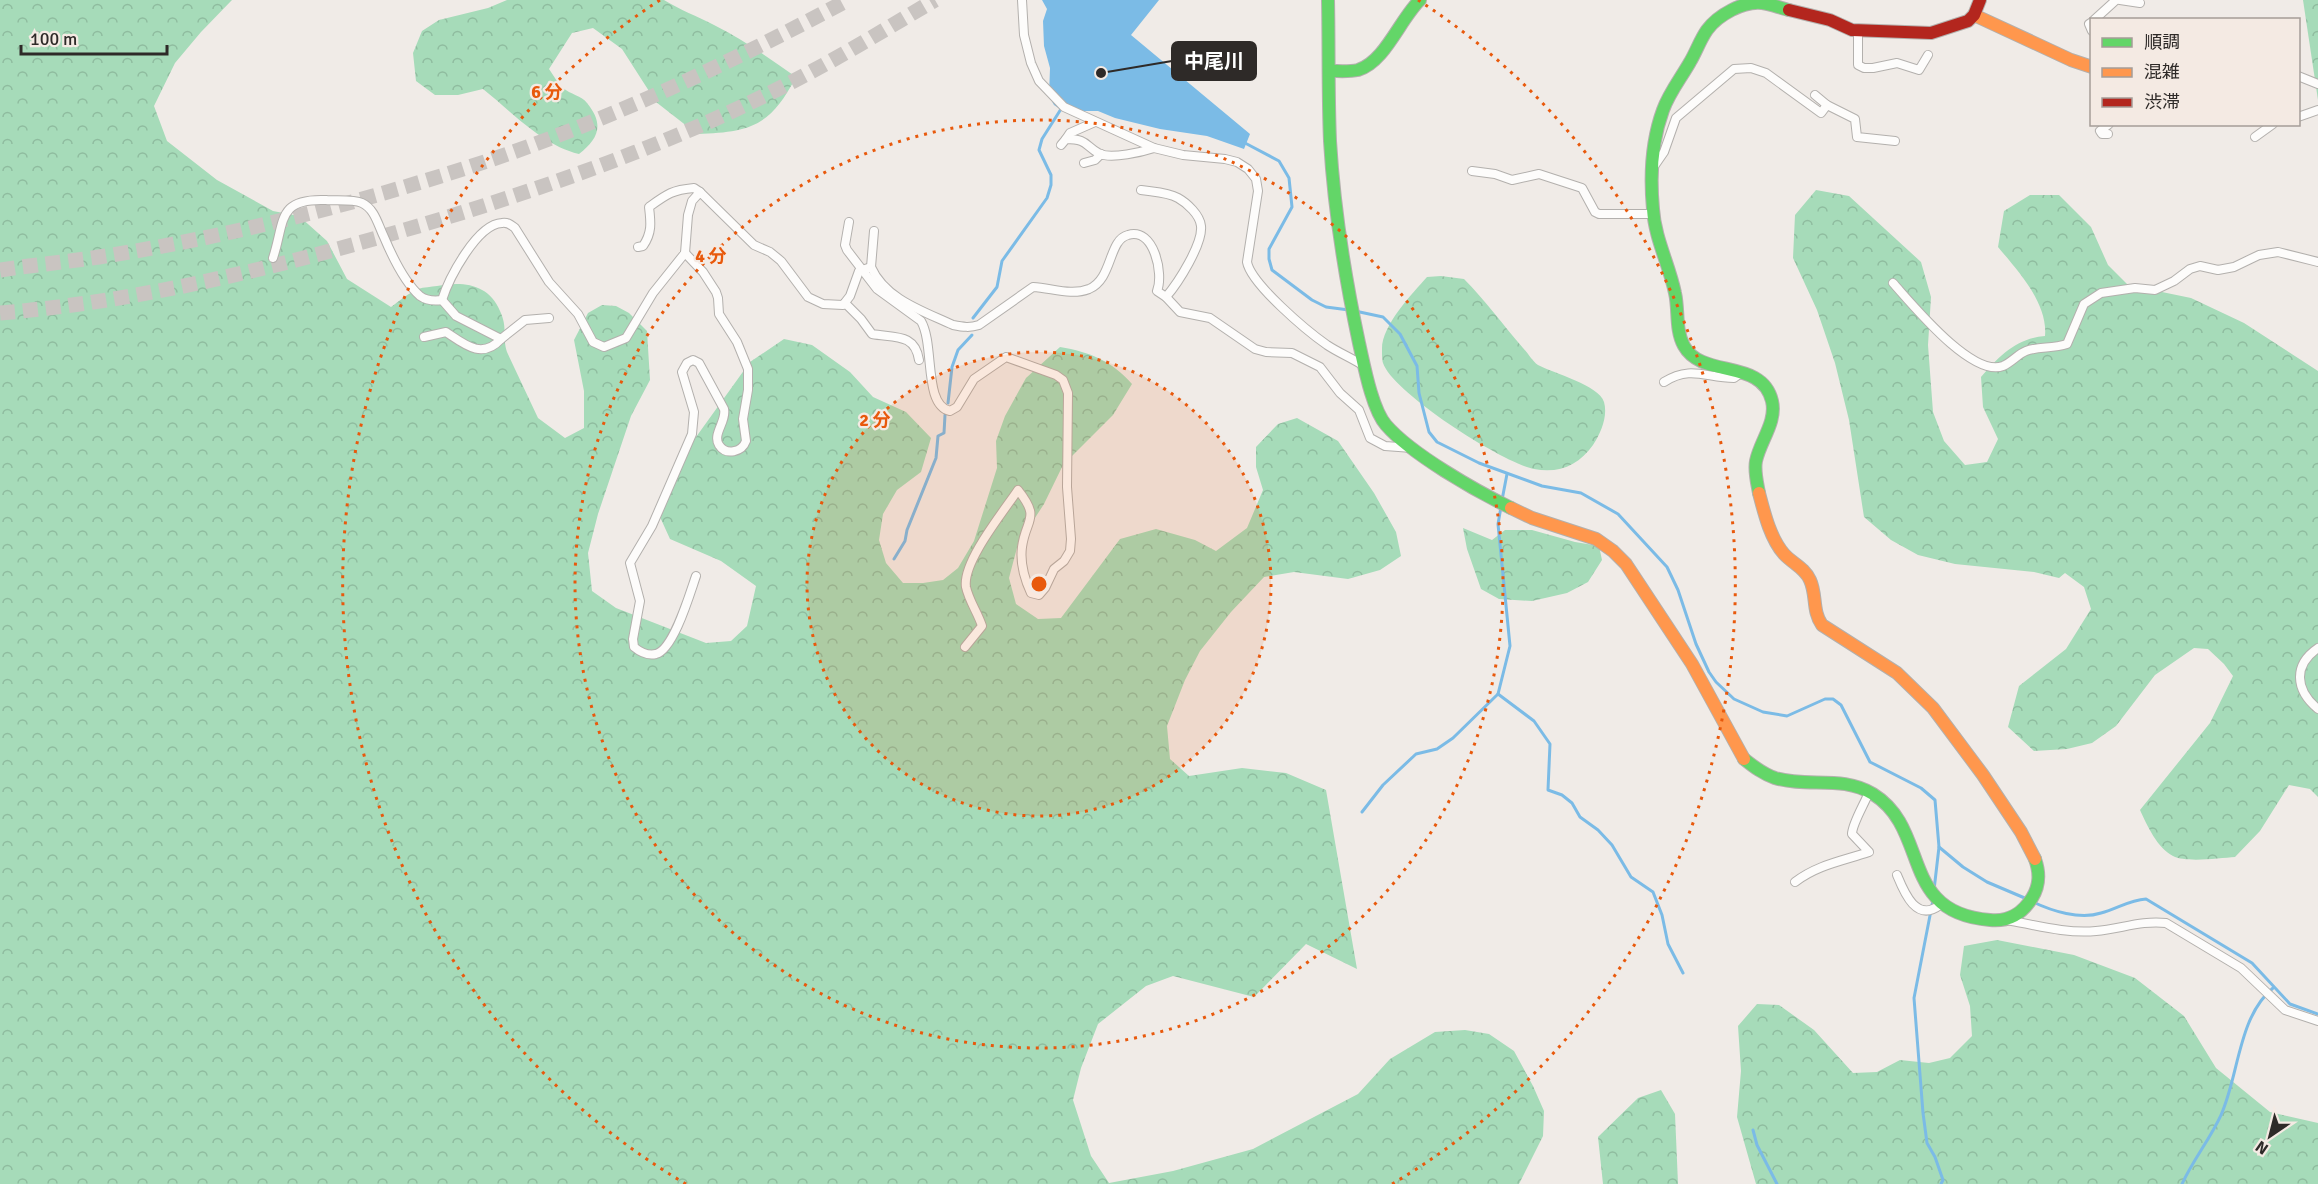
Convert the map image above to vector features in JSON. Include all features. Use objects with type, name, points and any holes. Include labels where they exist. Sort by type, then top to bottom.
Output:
[{"type":"street","points":[[1022,0],[1024,35],[1031,63],[1039,81],[1064,107],[1154,148],[1184,155],[1225,159],[1248,169],[1256,178],[1258,191],[1247,262],[1248,269],[1259,286],[1321,339],[1364,366]]},
{"type":"street","points":[[1328,0],[1330,141],[1333,183],[1348,296],[1364,366],[1373,397],[1385,424],[1412,448],[1493,499],[1532,518],[1596,539],[1613,551],[1626,564],[1692,664],[1743,758],[1767,777],[1793,783],[1851,784],[1869,792],[1886,805],[1906,835],[1935,906]]},
{"type":"street","points":[[1330,71],[1356,71],[1365,68],[1375,60],[1420,0]]},
{"type":"street","points":[[1980,0],[1974,15],[1961,25],[1931,33],[1858,30],[1830,20],[1762,3],[1744,6],[1716,20],[1702,39],[1665,106],[1658,128],[1654,165],[1653,214],[1659,244],[1674,292],[1678,334],[1682,346],[1688,355],[1696,360],[1741,373],[1763,383],[1773,399],[1774,414],[1755,463],[1755,475],[1776,542],[1788,557],[1803,568],[1811,581],[1817,618],[1828,630],[1904,679],[1972,757],[2025,837],[2035,857],[2039,873],[2037,889],[2024,908],[2007,920]]},
{"type":"street","points":[[2097,18],[2118,0],[2140,3]]},
{"type":"street","points":[[1974,15],[2090,67]]},
{"type":"street","points":[[1858,30],[1858,65],[1864,68],[1897,63],[1919,70],[1928,55]]},
{"type":"street","points":[[1654,165],[1664,152],[1676,118],[1734,69],[1751,68],[1766,73],[1821,113],[1827,105]]},
{"type":"street","points":[[2300,77],[2318,84]]},
{"type":"street","points":[[1815,95],[1827,105],[1855,119],[1857,137],[1895,141]]},
{"type":"street","points":[[2300,116],[2318,110]]},
{"type":"street","points":[[1095,122],[1070,133],[1063,142],[1080,139],[1101,154],[1139,152],[1154,148]]},
{"type":"street","points":[[2106,126],[2100,131],[2102,134],[2108,134]]},
{"type":"street","points":[[2255,137],[2270,126]]},
{"type":"street","points":[[1084,163],[1095,160],[1101,154]]},
{"type":"street","points":[[1472,171],[1495,174],[1512,180],[1539,174],[1575,184],[1586,191],[1595,212],[1599,214],[1653,214]]},
{"type":"street","points":[[638,247],[643,246],[650,236],[652,225],[649,207],[667,193],[694,188],[754,245],[770,252],[781,261],[808,297],[823,304],[835,306],[845,303],[859,271],[867,268]]},
{"type":"street","points":[[1141,190],[1179,198],[1196,214],[1201,224],[1201,232],[1184,273],[1166,297]]},
{"type":"street","points":[[442,300],[456,267],[480,236],[492,226],[501,222],[508,223],[515,228],[549,282],[574,309],[593,342],[604,347],[612,345],[626,338],[653,293],[685,252],[688,215],[692,201],[700,192]]},
{"type":"street","points":[[273,258],[285,217],[291,206],[307,200],[361,202],[371,209],[388,247],[404,275],[420,296],[428,300],[442,300],[456,316],[501,339]]},
{"type":"street","points":[[849,222],[845,245],[881,285],[903,301],[953,325],[970,328],[979,325],[1033,287],[1076,292],[1093,286],[1105,273],[1119,240],[1132,234],[1139,235],[1151,244],[1155,253],[1160,280],[1157,291],[1180,312],[1210,318],[1255,349],[1266,352],[1292,353],[1320,367],[1340,393],[1359,410],[1370,438],[1385,446],[1412,448]]},
{"type":"street","points":[[874,231],[867,268],[877,289],[921,321],[925,328],[932,387],[936,401],[946,410],[957,407],[974,380],[1006,357],[1056,375],[1063,380],[1068,393],[1067,487],[1070,551],[1064,561],[1054,569],[1039,595],[1031,593],[1026,581],[1022,547],[1030,524],[1031,508],[1018,490],[975,554],[966,585],[982,626],[965,647]]},
{"type":"street","points":[[685,252],[703,272],[716,292],[719,315],[740,348],[748,369],[748,390],[743,419],[746,441],[739,450],[730,452],[719,444],[717,439],[725,415],[724,409],[699,363],[693,360],[687,363],[682,372],[694,412],[692,434],[652,526],[630,563],[640,601],[633,639],[634,647],[643,653],[654,655],[662,651],[677,629],[696,576]]},
{"type":"street","points":[[1893,283],[1952,346],[1988,366],[2002,366],[2024,351],[2054,348],[2067,344],[2084,304],[2102,293],[2135,288],[2155,290],[2200,266],[2218,270],[2234,267],[2259,255],[2278,252],[2318,262]]},
{"type":"street","points":[[845,303],[872,334],[911,342],[917,348],[919,360]]},
{"type":"street","points":[[424,337],[446,332],[465,346],[488,349],[494,347],[525,320],[549,318]]},
{"type":"street","points":[[1664,382],[1677,374],[1694,373],[1734,378],[1741,373]]},
{"type":"street","points":[[2318,648],[2306,657],[2300,668],[2302,690],[2318,709]]},
{"type":"street","points":[[1795,882],[1826,864],[1869,852],[1852,834],[1852,828],[1869,792]]},
{"type":"street","points":[[1897,875],[1909,901],[1914,906],[1935,906],[1971,918],[2007,920],[2064,930],[2095,931],[2131,924],[2155,922],[2166,924],[2241,968],[2286,1010],[2318,1021]]},
{"type":"green space","points":[[0,0],[232,0],[175,63],[154,106],[167,141],[217,180],[273,211],[299,216],[327,241],[347,279],[391,307],[418,289],[425,287],[456,284],[474,286],[489,295],[502,317],[507,352],[538,418],[565,438],[584,428],[584,391],[574,340],[588,313],[602,305],[616,306],[629,313],[647,331],[650,380],[631,416],[598,514],[588,553],[592,591],[616,608],[706,643],[731,641],[747,626],[756,586],[721,561],[670,539],[660,517],[691,444],[750,362],[784,339],[812,345],[850,372],[873,397],[906,412],[931,438],[921,472],[897,490],[883,514],[879,540],[886,563],[903,583],[943,580],[958,568],[974,541],[997,468],[996,441],[1005,416],[1026,378],[1060,347],[1100,359],[1117,369],[1132,384],[1113,415],[1063,465],[1044,504],[1018,544],[1009,578],[1016,604],[1038,619],[1061,618],[1120,539],[1156,529],[1195,540],[1216,551],[1247,528],[1263,490],[1256,467],[1256,447],[1278,424],[1297,418],[1338,441],[1374,493],[1396,532],[1401,556],[1380,570],[1348,579],[1294,572],[1264,577],[1231,612],[1200,651],[1185,680],[1167,726],[1170,759],[1189,776],[1242,768],[1286,773],[1326,790],[1357,969],[1306,944],[1254,997],[1173,976],[1146,986],[1098,1024],[1081,1068],[1073,1100],[1091,1156],[1109,1183],[1173,1171],[1253,1149],[1358,1094],[1390,1059],[1435,1032],[1465,1030],[1489,1034],[1514,1051],[1544,1111],[1543,1136],[1519,1184],[0,1184]]},
{"type":"green space","points":[[507,0],[664,0],[735,36],[796,77],[777,107],[757,124],[731,131],[697,134],[656,102],[622,49],[593,28],[572,33],[549,69],[563,88],[585,101],[596,118],[595,137],[579,154],[565,150],[540,136],[483,89],[458,95],[435,95],[416,81],[413,53],[422,31],[439,20],[488,8]]},
{"type":"green space","points":[[2303,0],[2318,0],[2318,100]]},
{"type":"green space","points":[[1816,190],[1849,196],[1921,262],[1931,297],[1928,345],[1933,412],[1944,441],[1965,465],[1987,462],[1998,439],[1983,407],[1981,377],[2009,349],[2026,340],[2045,336],[2045,324],[2037,300],[1998,247],[2004,211],[2030,195],[2059,195],[2091,227],[2108,265],[2128,285],[2191,298],[2244,323],[2318,371],[2318,797],[2310,789],[2289,785],[2260,831],[2235,857],[2203,860],[2179,858],[2167,852],[2157,842],[2140,810],[2210,723],[2233,676],[2208,649],[2194,648],[2155,675],[2116,726],[2092,743],[2067,749],[2034,751],[2008,727],[2019,686],[2066,649],[2091,609],[2084,587],[2065,573],[2059,578],[2034,572],[1955,564],[1918,555],[1891,540],[1864,517],[1849,420],[1835,363],[1817,310],[1793,258],[1795,215]]},
{"type":"green space","points":[[1427,277],[1464,279],[1538,365],[1585,385],[1600,396],[1604,402],[1605,413],[1599,435],[1587,452],[1575,463],[1552,470],[1534,469],[1519,464],[1475,441],[1451,425],[1406,391],[1391,376],[1382,359],[1386,331],[1398,311]]},
{"type":"green space","points":[[1463,528],[1492,540],[1505,530],[1532,530],[1599,546],[1602,560],[1588,582],[1567,593],[1532,601],[1499,599],[1481,589],[1467,549]]},
{"type":"green space","points":[[1997,940],[2074,955],[2135,978],[2184,1016],[2216,1068],[2270,1112],[2318,1123],[2318,1184],[1756,1184],[1737,1117],[1741,1071],[1738,1026],[1757,1004],[1779,1005],[1814,1030],[1853,1073],[1877,1072],[1900,1060],[1929,1063],[1950,1058],[1972,1036],[1970,1006],[1960,975],[1964,946]]},
{"type":"green space","points":[[1661,1090],[1675,1114],[1678,1184],[1603,1184],[1598,1137],[1638,1098]]},
{"type":"water","points":[[1042,0],[1159,0],[1131,35],[1250,134],[1244,149],[1207,136],[1160,129],[1115,118],[1098,111],[1063,111],[1054,105],[1049,96],[1050,68],[1044,46],[1043,21],[1047,9]]},
{"type":"waterway","points":[[973,318],[997,287],[1002,261],[1047,198],[1051,175],[1039,150],[1042,139],[1061,109]]},
{"type":"waterway","points":[[1245,143],[1279,161],[1289,178],[1292,207],[1269,249],[1272,270],[1312,300],[1326,307],[1349,310]]},
{"type":"waterway","points":[[1355,311],[1383,317],[1400,334],[1417,366],[1419,393],[1429,432],[1437,442],[1479,463],[1542,486],[1581,493],[1618,514],[1667,567],[1709,672],[1734,699],[1763,712],[1787,716],[1825,699],[1833,699],[1841,705],[1870,762],[1921,788],[1935,800],[1939,847],[1963,867],[1987,882],[2027,899]]},
{"type":"waterway","points":[[948,403],[952,367],[958,350],[972,335]]},
{"type":"waterway","points":[[894,559],[905,541],[907,530],[936,458],[938,436],[944,433],[945,415]]},
{"type":"waterway","points":[[1502,500],[1507,474]]},
{"type":"waterway","points":[[1362,812],[1383,785],[1416,754],[1437,749],[1453,738],[1498,694],[1510,646],[1498,524],[1501,507]]},
{"type":"waterway","points":[[1498,694],[1534,721],[1550,744],[1548,790],[1562,795],[1572,803],[1580,817],[1598,830],[1612,845],[1631,877],[1653,892],[1662,915],[1668,944],[1683,973]]},
{"type":"waterway","points":[[1934,890],[1939,847]]},
{"type":"waterway","points":[[2033,902],[2075,915],[2093,915],[2146,899],[2252,963],[2290,1004],[2318,1014]]},
{"type":"waterway","points":[[1933,900],[1914,998],[1927,1143],[1943,1180],[1941,1184]]},
{"type":"waterway","points":[[2182,1184],[2221,1115],[2246,1030],[2253,1014],[2261,1000],[2273,988]]},
{"type":"waterway","points":[[1753,1130],[1757,1145],[1777,1184]]},
{"type":"tunnel","points":[[0,270],[99,257],[186,242],[316,212],[444,175],[548,139],[650,97],[848,0]]},
{"type":"tunnel","points":[[0,313],[108,300],[268,267],[425,224],[570,177],[666,140],[760,98],[838,57],[935,0]]},
{"type":"traffic: fast","points":[[1328,0],[1329,123],[1334,192],[1349,293],[1363,363],[1373,398],[1386,425],[1411,448],[1463,482],[1511,508]]},
{"type":"traffic: fast","points":[[1330,71],[1355,71],[1368,65],[1384,49],[1420,0]]},
{"type":"traffic: fast","points":[[1759,493],[1756,461],[1770,424],[1772,401],[1766,388],[1757,379],[1745,373],[1704,362],[1693,356],[1684,346],[1679,333],[1675,293],[1654,220],[1652,172],[1656,134],[1663,110],[1712,24],[1724,14],[1747,4],[1762,3],[1789,10]]},
{"type":"traffic: fast","points":[[1744,759],[1775,778],[1787,781],[1837,783],[1861,788],[1873,794],[1891,809],[1903,828],[1928,887],[1941,902],[1961,914],[1990,920],[2003,920],[2019,913],[2028,904],[2037,888],[2038,869],[2035,859]]},
{"type":"traffic: slow","points":[[1974,15],[2071,60],[2090,66]]},
{"type":"traffic: slow","points":[[1759,493],[1768,525],[1779,548],[1802,569],[1810,580],[1817,614],[1822,625],[1897,673],[1933,708],[1983,775],[2021,832],[2035,859]]},
{"type":"traffic: slow","points":[[1511,508],[1532,518],[1596,539],[1626,564],[1692,664],[1744,759]]},
{"type":"traffic: jam","points":[[1789,10],[1830,20],[1852,30],[1931,33],[1968,21],[1974,15],[1980,0]]},
{"type":"place","name":"中尾川","points":[[1101,73]]}]
